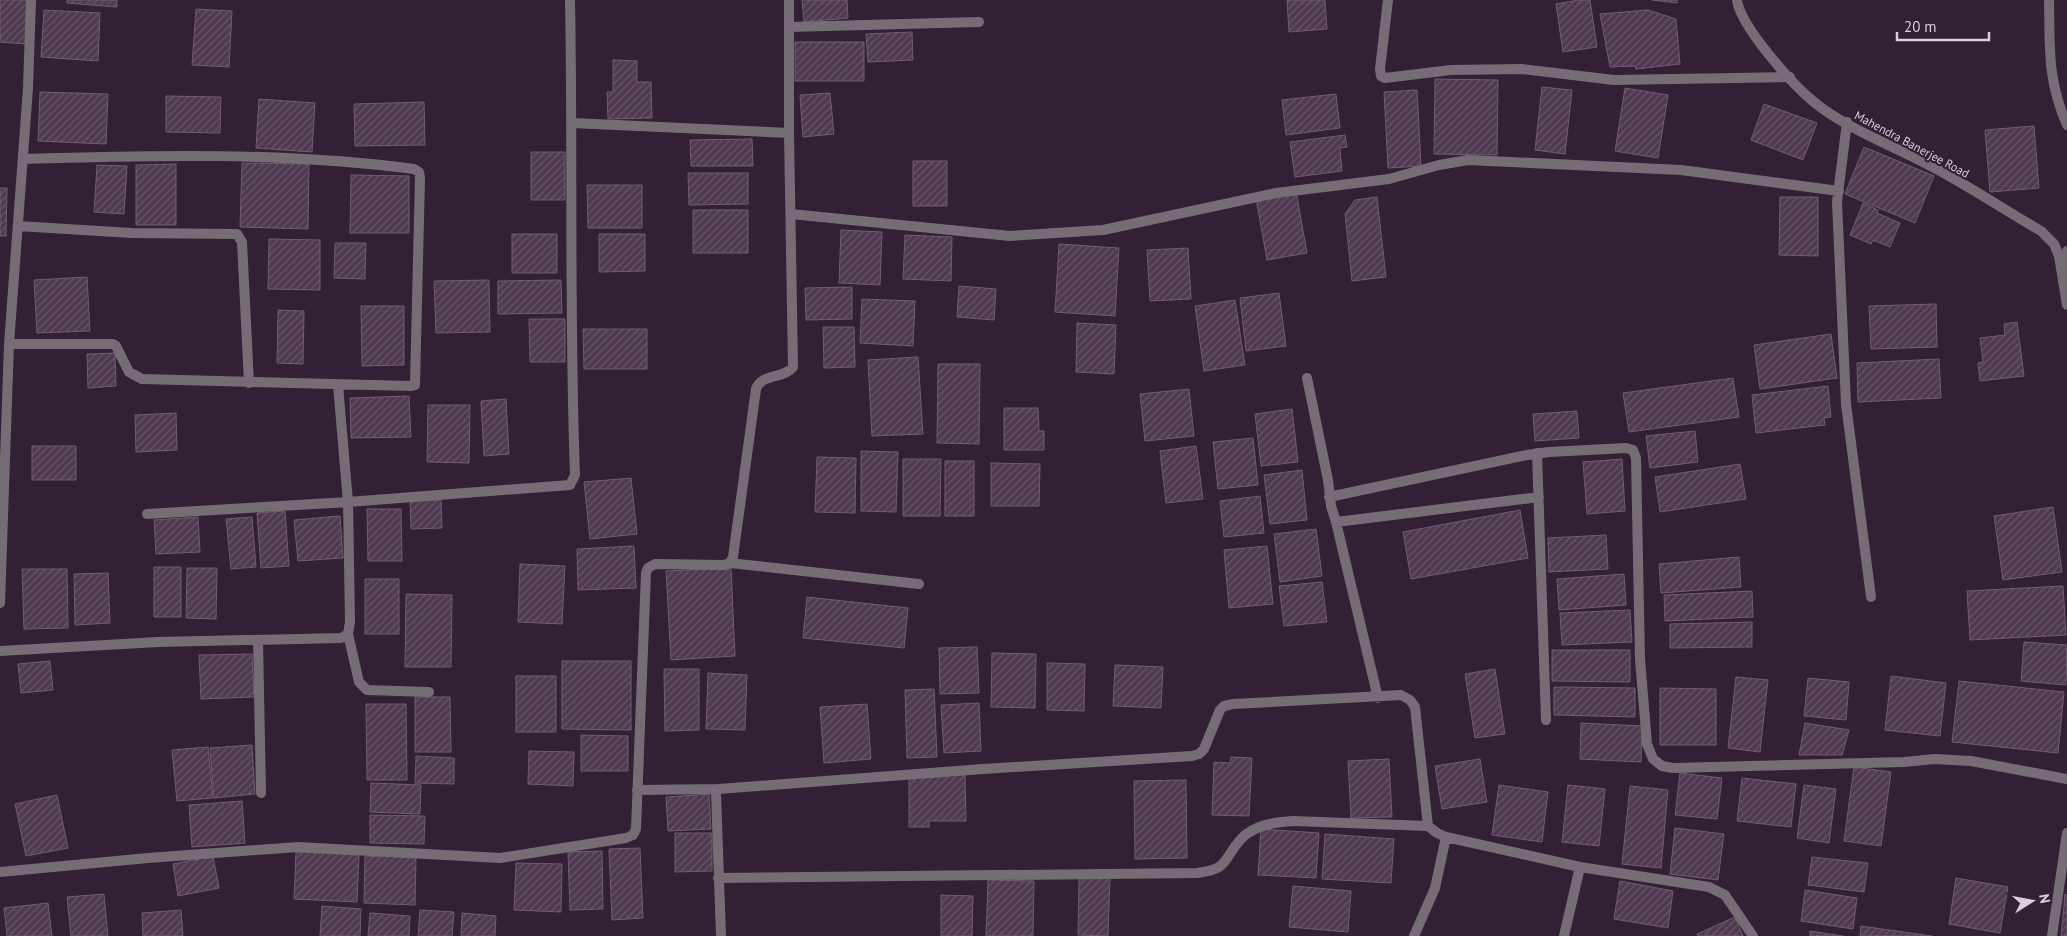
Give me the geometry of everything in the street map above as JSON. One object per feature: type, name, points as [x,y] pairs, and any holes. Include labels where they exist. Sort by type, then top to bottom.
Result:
[{"type":"street","points":[[0,603],[3,441],[28,88],[31,0]]},
{"type":"street","points":[[147,514],[566,486],[574,481],[571,380],[572,123],[570,0]]},
{"type":"street","points":[[730,563],[733,558],[756,389],[763,380],[787,372],[793,366],[789,0]]},
{"type":"street","points":[[1388,0],[1380,70],[1381,76],[1386,78],[1451,70],[1522,69],[1614,80],[1790,77]]},
{"type":"street","name":"Mahendra Banerjee Road","points":[[1737,0],[1743,19],[1790,77],[1814,102],[1847,122],[1930,165],[2040,231],[2054,244],[2059,256],[2067,304]]},
{"type":"street","points":[[2049,0],[2050,69],[2054,91],[2067,125]]},
{"type":"street","points":[[789,27],[978,22]]},
{"type":"street","points":[[1847,122],[1837,202],[1846,404],[1871,597]]},
{"type":"street","points":[[572,123],[789,133]]},
{"type":"street","points":[[10,344],[108,343],[116,346],[129,372],[142,379],[338,385],[415,385],[420,178],[419,172],[414,169],[297,158],[114,156],[23,159]]},
{"type":"street","points":[[791,214],[1010,236],[1102,230],[1285,192],[1389,179],[1439,165],[1468,160],[1681,170],[1839,191]]},
{"type":"street","points":[[18,226],[131,233],[237,234],[242,242],[249,383]]},
{"type":"street","points":[[2062,272],[2067,251]]},
{"type":"street","points":[[1307,378],[1330,497],[1378,698]]},
{"type":"street","points":[[338,385],[348,502],[350,622],[348,634],[359,682],[367,690],[429,692]]},
{"type":"street","points":[[1330,497],[1537,454],[1626,448],[1633,450],[1636,458],[1640,659],[1647,744],[1653,759],[1662,766],[1673,768],[1935,759],[1971,761],[2067,780]]},
{"type":"street","points":[[1537,454],[1546,720]]},
{"type":"street","points":[[1336,522],[1539,497]]},
{"type":"street","points":[[0,872],[148,858],[298,847],[500,858],[626,838],[633,835],[636,829],[646,573],[648,568],[655,564],[724,566],[730,563],[919,584]]},
{"type":"street","points":[[0,651],[158,642],[341,638],[348,634]]},
{"type":"street","points":[[258,640],[261,793]]},
{"type":"street","points":[[637,790],[719,789],[983,768],[1192,756],[1199,754],[1204,749],[1220,710],[1224,706],[1233,704],[1378,698],[1402,695],[1410,700],[1415,707],[1428,826]]},
{"type":"street","points":[[719,789],[716,793],[721,936]]},
{"type":"street","points":[[718,878],[1197,873],[1212,871],[1225,864],[1241,839],[1272,823],[1293,821],[1428,826],[1446,837],[1580,867],[1709,888],[1725,895],[1753,936]]},
{"type":"street","points":[[2052,936],[2067,834]]},
{"type":"street","points":[[1414,936],[1435,888],[1446,837]]},
{"type":"street","points":[[1564,936],[1580,867]]},
{"type":"building","points":[[0,0],[28,0],[25,44],[0,42]]},
{"type":"building","points":[[67,0],[117,0],[117,7],[67,3]]},
{"type":"building","points":[[802,0],[847,0],[848,18],[804,22]]},
{"type":"building","points":[[1287,0],[1325,0],[1327,29],[1289,32]]},
{"type":"building","points":[[1590,0],[1597,47],[1563,52],[1556,4]]},
{"type":"building","points":[[1652,0],[1677,0],[1677,3]]},
{"type":"building","points":[[196,9],[232,11],[229,67],[192,65]]},
{"type":"building","points":[[44,10],[100,13],[98,61],[41,57]]},
{"type":"building","points":[[1648,10],[1676,19],[1680,64],[1636,69],[1635,66],[1610,67],[1600,14]]},
{"type":"building","points":[[912,32],[913,60],[868,62],[866,34]]},
{"type":"building","points":[[795,42],[864,42],[864,81],[795,81]]},
{"type":"building","points":[[613,60],[637,61],[637,82],[651,82],[652,118],[608,119],[607,92],[613,92]]},
{"type":"building","points":[[1435,79],[1498,80],[1497,155],[1434,154]]},
{"type":"building","points":[[1542,87],[1572,90],[1565,154],[1535,150]]},
{"type":"building","points":[[1625,88],[1668,95],[1658,158],[1615,151]]},
{"type":"building","points":[[1417,90],[1421,166],[1388,168],[1384,92]]},
{"type":"building","points":[[40,92],[108,94],[106,144],[38,141]]},
{"type":"building","points":[[830,93],[834,134],[803,137],[800,95]]},
{"type":"building","points":[[1336,94],[1340,128],[1286,135],[1282,100]]},
{"type":"building","points":[[166,96],[221,97],[220,133],[166,132]]},
{"type":"building","points":[[259,99],[315,103],[312,152],[256,148]]},
{"type":"building","points":[[424,102],[425,145],[355,146],[354,104]]},
{"type":"building","points":[[1764,104],[1817,123],[1803,160],[1751,140]]},
{"type":"building","points":[[2034,126],[2039,188],[1990,192],[1985,130]]},
{"type":"building","points":[[1345,135],[1347,147],[1340,148],[1342,171],[1295,177],[1290,142]]},
{"type":"building","points":[[752,139],[753,166],[691,166],[690,140]]},
{"type":"building","points":[[1864,147],[1934,176],[1915,223],[1845,194]]},
{"type":"building","points":[[531,152],[565,152],[565,200],[531,200]]},
{"type":"building","points":[[913,161],[947,161],[947,206],[913,206]]},
{"type":"building","points":[[242,163],[309,164],[308,229],[240,227]]},
{"type":"building","points":[[176,164],[176,225],[136,225],[136,165]]},
{"type":"building","points":[[97,165],[127,166],[124,214],[94,212]]},
{"type":"building","points":[[688,173],[748,173],[748,204],[689,205]]},
{"type":"building","points":[[351,175],[409,176],[409,233],[350,233]]},
{"type":"building","points":[[587,185],[642,185],[642,228],[588,228]]},
{"type":"building","points":[[0,188],[7,188],[6,236],[0,236]]},
{"type":"building","points":[[1296,191],[1307,253],[1267,260],[1256,198]]},
{"type":"building","points":[[1377,197],[1386,277],[1352,281],[1345,214],[1355,200]]},
{"type":"building","points":[[1780,197],[1818,197],[1818,256],[1779,255]]},
{"type":"building","points":[[1863,203],[1878,210],[1877,213],[1900,223],[1890,247],[1873,240],[1871,244],[1850,235]]},
{"type":"building","points":[[693,210],[748,210],[748,253],[693,253]]},
{"type":"building","points":[[841,230],[882,232],[880,285],[839,283]]},
{"type":"building","points":[[512,234],[557,234],[557,273],[512,273]]},
{"type":"building","points":[[599,234],[645,234],[645,271],[599,272]]},
{"type":"building","points":[[905,235],[952,237],[951,281],[903,279]]},
{"type":"building","points":[[269,239],[320,240],[320,290],[268,289]]},
{"type":"building","points":[[335,243],[366,243],[365,279],[334,278]]},
{"type":"building","points":[[1059,244],[1119,248],[1115,316],[1055,312]]},
{"type":"building","points":[[1188,248],[1191,299],[1150,301],[1147,250]]},
{"type":"building","points":[[87,277],[90,331],[37,333],[34,280]]},
{"type":"building","points":[[489,280],[490,332],[436,333],[434,281]]},
{"type":"building","points":[[561,280],[562,313],[498,314],[498,281]]},
{"type":"building","points":[[959,286],[996,289],[994,320],[957,317]]},
{"type":"building","points":[[852,287],[852,319],[806,320],[805,288]]},
{"type":"building","points":[[1279,293],[1286,346],[1246,351],[1240,298]]},
{"type":"building","points":[[862,299],[915,301],[913,346],[860,343]]},
{"type":"building","points":[[1235,300],[1245,365],[1204,371],[1195,306]]},
{"type":"building","points":[[1936,304],[1937,347],[1871,349],[1869,306]]},
{"type":"building","points":[[361,306],[404,306],[404,365],[362,366]]},
{"type":"building","points":[[278,310],[304,311],[303,364],[277,363]]},
{"type":"building","points":[[529,319],[565,319],[565,362],[530,362]]},
{"type":"building","points":[[2017,322],[2024,376],[1980,381],[1978,363],[1983,362],[1980,338],[2005,335],[2004,324]]},
{"type":"building","points":[[1077,323],[1116,325],[1114,374],[1076,372]]},
{"type":"building","points":[[823,327],[854,327],[855,367],[824,368]]},
{"type":"building","points":[[583,329],[647,329],[647,369],[584,369]]},
{"type":"building","points":[[1831,334],[1837,378],[1760,389],[1754,345]]},
{"type":"building","points":[[115,353],[116,386],[88,388],[87,354]]},
{"type":"building","points":[[918,357],[923,434],[872,436],[868,360]]},
{"type":"building","points":[[1939,359],[1941,398],[1858,402],[1857,363]]},
{"type":"building","points":[[938,364],[980,364],[979,444],[937,443]]},
{"type":"building","points":[[1733,378],[1739,417],[1629,432],[1623,393]]},
{"type":"building","points":[[1828,386],[1831,417],[1824,418],[1825,425],[1756,433],[1752,395]]},
{"type":"building","points":[[1189,389],[1194,436],[1145,441],[1140,394]]},
{"type":"building","points":[[409,396],[411,437],[351,438],[350,398]]},
{"type":"building","points":[[506,399],[509,454],[484,456],[481,401]]},
{"type":"building","points":[[428,405],[470,405],[469,463],[427,462]]},
{"type":"building","points":[[1004,408],[1038,408],[1039,431],[1044,431],[1044,450],[1004,450]]},
{"type":"building","points":[[1292,409],[1298,462],[1261,466],[1255,414]]},
{"type":"building","points":[[1577,411],[1579,438],[1535,441],[1533,414]]},
{"type":"building","points":[[176,413],[177,450],[136,452],[135,415]]},
{"type":"building","points":[[1695,431],[1698,462],[1650,468],[1646,436]]},
{"type":"building","points":[[1253,438],[1258,485],[1218,489],[1213,442]]},
{"type":"building","points":[[32,446],[76,446],[76,480],[32,480]]},
{"type":"building","points":[[1196,446],[1203,499],[1166,503],[1160,451]]},
{"type":"building","points":[[861,451],[898,452],[896,512],[861,511]]},
{"type":"building","points":[[817,457],[856,458],[855,513],[815,512]]},
{"type":"building","points":[[903,459],[941,459],[940,516],[903,516]]},
{"type":"building","points":[[1622,459],[1625,511],[1587,514],[1583,462]]},
{"type":"building","points":[[945,461],[974,461],[974,516],[945,516]]},
{"type":"building","points":[[991,463],[1040,464],[1039,506],[991,506]]},
{"type":"building","points":[[1740,464],[1746,499],[1660,512],[1655,477]]},
{"type":"building","points":[[1302,470],[1307,520],[1270,524],[1264,475]]},
{"type":"building","points":[[631,478],[637,534],[590,539],[584,482]]},
{"type":"building","points":[[1260,496],[1264,533],[1224,537],[1220,501]]},
{"type":"building","points":[[441,500],[442,528],[411,529],[410,501]]},
{"type":"building","points":[[2053,507],[2062,572],[2003,580],[1994,516]]},
{"type":"building","points":[[367,509],[401,509],[402,561],[368,561]]},
{"type":"building","points":[[1520,510],[1528,558],[1411,579],[1403,532]]},
{"type":"building","points":[[285,511],[289,566],[261,568],[257,513]]},
{"type":"building","points":[[340,516],[343,558],[298,561],[294,520]]},
{"type":"building","points":[[198,517],[200,552],[156,554],[154,520]]},
{"type":"building","points":[[252,517],[256,567],[231,569],[226,519]]},
{"type":"building","points":[[1316,529],[1322,576],[1280,582],[1274,534]]},
{"type":"building","points":[[1606,535],[1608,569],[1549,572],[1548,538]]},
{"type":"building","points":[[634,546],[636,588],[578,590],[577,549]]},
{"type":"building","points":[[1267,546],[1273,604],[1229,608],[1224,550]]},
{"type":"building","points":[[1739,557],[1741,587],[1661,593],[1659,564]]},
{"type":"building","points":[[520,564],[565,566],[562,624],[518,622]]},
{"type":"building","points":[[154,567],[181,567],[181,617],[154,617]]},
{"type":"building","points":[[187,568],[217,568],[216,619],[186,618]]},
{"type":"building","points":[[731,568],[735,656],[671,660],[666,571]]},
{"type":"building","points":[[22,569],[67,569],[68,628],[24,629]]},
{"type":"building","points":[[108,573],[110,623],[75,625],[74,574]]},
{"type":"building","points":[[1624,574],[1626,605],[1559,610],[1557,579]]},
{"type":"building","points":[[365,579],[399,579],[399,634],[365,634]]},
{"type":"building","points":[[1322,582],[1327,622],[1284,626],[1279,586]]},
{"type":"building","points":[[2063,586],[2066,635],[1970,640],[1967,591]]},
{"type":"building","points":[[1752,591],[1753,617],[1665,621],[1664,595]]},
{"type":"building","points":[[406,594],[452,595],[451,667],[405,667]]},
{"type":"building","points":[[807,597],[908,608],[904,648],[803,638]]},
{"type":"building","points":[[1630,610],[1632,642],[1562,645],[1560,613]]},
{"type":"building","points":[[1752,622],[1752,647],[1670,648],[1670,624]]},
{"type":"building","points":[[2024,642],[2067,645],[2066,685],[2021,681]]},
{"type":"building","points":[[977,647],[979,693],[940,694],[939,648]]},
{"type":"building","points":[[1552,650],[1630,650],[1630,682],[1552,681]]},
{"type":"building","points":[[992,653],[1036,654],[1035,708],[991,707]]},
{"type":"building","points":[[252,654],[254,697],[201,699],[199,655]]},
{"type":"building","points":[[50,661],[53,690],[21,693],[18,664]]},
{"type":"building","points":[[562,661],[631,661],[631,730],[562,729]]},
{"type":"building","points":[[1047,663],[1085,664],[1084,711],[1047,710]]},
{"type":"building","points":[[1115,665],[1163,667],[1161,708],[1113,706]]},
{"type":"building","points":[[664,669],[699,669],[699,730],[665,731]]},
{"type":"building","points":[[1495,669],[1505,734],[1475,738],[1465,674]]},
{"type":"building","points":[[708,673],[747,675],[745,730],[706,729]]},
{"type":"building","points":[[516,676],[556,676],[556,732],[516,732]]},
{"type":"building","points":[[1891,676],[1946,683],[1940,736],[1885,730]]},
{"type":"building","points":[[1736,677],[1768,680],[1760,752],[1728,748]]},
{"type":"building","points":[[1808,678],[1849,682],[1846,720],[1804,716]]},
{"type":"building","points":[[1959,681],[2064,692],[2058,753],[1952,742]]},
{"type":"building","points":[[1554,687],[1635,688],[1635,717],[1554,715]]},
{"type":"building","points":[[1660,688],[1716,689],[1716,745],[1660,745]]},
{"type":"building","points":[[934,689],[937,757],[907,758],[905,690]]},
{"type":"building","points":[[415,697],[450,697],[451,752],[415,752]]},
{"type":"building","points":[[979,703],[981,751],[944,753],[941,705]]},
{"type":"building","points":[[366,704],[406,704],[407,780],[367,780]]},
{"type":"building","points":[[867,704],[871,759],[824,763],[820,707]]},
{"type":"building","points":[[1581,723],[1642,726],[1641,762],[1580,759]]},
{"type":"building","points":[[1805,723],[1849,730],[1842,755],[1799,755]]},
{"type":"building","points":[[581,735],[628,736],[628,771],[581,771]]},
{"type":"building","points":[[252,745],[255,794],[214,798],[210,748]]},
{"type":"building","points":[[208,747],[213,798],[177,801],[172,750]]},
{"type":"building","points":[[529,751],[574,752],[573,786],[528,784]]},
{"type":"building","points":[[416,756],[454,758],[454,784],[415,783]]},
{"type":"building","points":[[1231,757],[1252,758],[1249,816],[1212,815],[1214,762],[1230,763]]},
{"type":"building","points":[[1389,759],[1392,817],[1351,818],[1348,761]]},
{"type":"building","points":[[1480,759],[1487,802],[1442,809],[1435,766]]},
{"type":"building","points":[[1854,767],[1891,772],[1881,846],[1844,841]]},
{"type":"building","points":[[1680,773],[1722,778],[1717,819],[1675,815]]},
{"type":"building","points":[[965,774],[966,821],[929,821],[929,827],[909,827],[909,775]]},
{"type":"building","points":[[1742,778],[1796,784],[1791,827],[1737,821]]},
{"type":"building","points":[[1186,780],[1187,858],[1135,859],[1134,781]]},
{"type":"building","points":[[371,783],[421,785],[420,814],[370,812]]},
{"type":"building","points":[[1499,785],[1548,792],[1542,842],[1492,835]]},
{"type":"building","points":[[1568,785],[1605,789],[1599,846],[1562,842]]},
{"type":"building","points":[[1804,785],[1836,789],[1829,843],[1797,838]]},
{"type":"building","points":[[1630,786],[1668,790],[1661,868],[1622,864]]},
{"type":"building","points":[[709,794],[711,829],[668,831],[666,797]]},
{"type":"building","points":[[57,795],[68,848],[26,856],[15,804]]},
{"type":"building","points":[[242,801],[245,843],[192,847],[189,805]]},
{"type":"building","points":[[370,815],[425,816],[424,844],[370,843]]},
{"type":"building","points":[[1675,828],[1724,834],[1718,880],[1670,874]]},
{"type":"building","points":[[1261,829],[1319,833],[1316,878],[1258,875]]},
{"type":"building","points":[[675,833],[712,833],[712,871],[675,872]]},
{"type":"building","points":[[1325,834],[1394,839],[1391,883],[1322,879]]},
{"type":"building","points":[[640,848],[643,918],[612,920],[609,849]]},
{"type":"building","points":[[602,851],[603,909],[570,910],[568,852]]},
{"type":"building","points":[[296,852],[359,855],[357,902],[294,899]]},
{"type":"building","points":[[213,856],[219,888],[178,896],[173,864]]},
{"type":"building","points":[[365,856],[416,857],[415,905],[364,903]]},
{"type":"building","points":[[1812,857],[1868,863],[1864,892],[1808,885]]},
{"type":"building","points":[[516,863],[562,864],[561,912],[514,910]]},
{"type":"building","points":[[1079,878],[1110,878],[1108,936],[1078,935]]},
{"type":"building","points":[[1956,878],[2008,887],[2000,933],[1949,924]]},
{"type":"building","points":[[988,880],[1034,881],[1033,936],[986,936]]},
{"type":"building","points":[[1620,881],[1673,891],[1668,928],[1614,919]]},
{"type":"building","points":[[1293,886],[1351,891],[1348,932],[1289,927]]},
{"type":"building","points":[[1805,890],[1857,898],[1853,929],[1801,921]]},
{"type":"building","points":[[104,894],[108,936],[71,936],[67,897]]},
{"type":"building","points":[[2065,894],[2067,895],[2067,936],[2061,936]]},
{"type":"building","points":[[941,895],[973,896],[972,936],[941,936]]},
{"type":"building","points":[[48,903],[52,936],[7,936],[4,908]]},
{"type":"building","points":[[322,906],[361,909],[360,936],[320,936]]},
{"type":"building","points":[[181,910],[183,936],[143,936],[142,913]]},
{"type":"building","points":[[420,910],[454,912],[452,936],[418,936]]},
{"type":"building","points":[[370,913],[410,916],[409,936],[368,936]]},
{"type":"building","points":[[462,913],[496,916],[495,936],[461,936]]},
{"type":"building","points":[[1735,917],[1743,936],[1698,936],[1697,934]]},
{"type":"building","points":[[1861,926],[1932,936],[1860,936]]},
{"type":"building","points":[[1810,931],[1843,936],[1810,936]]}]
